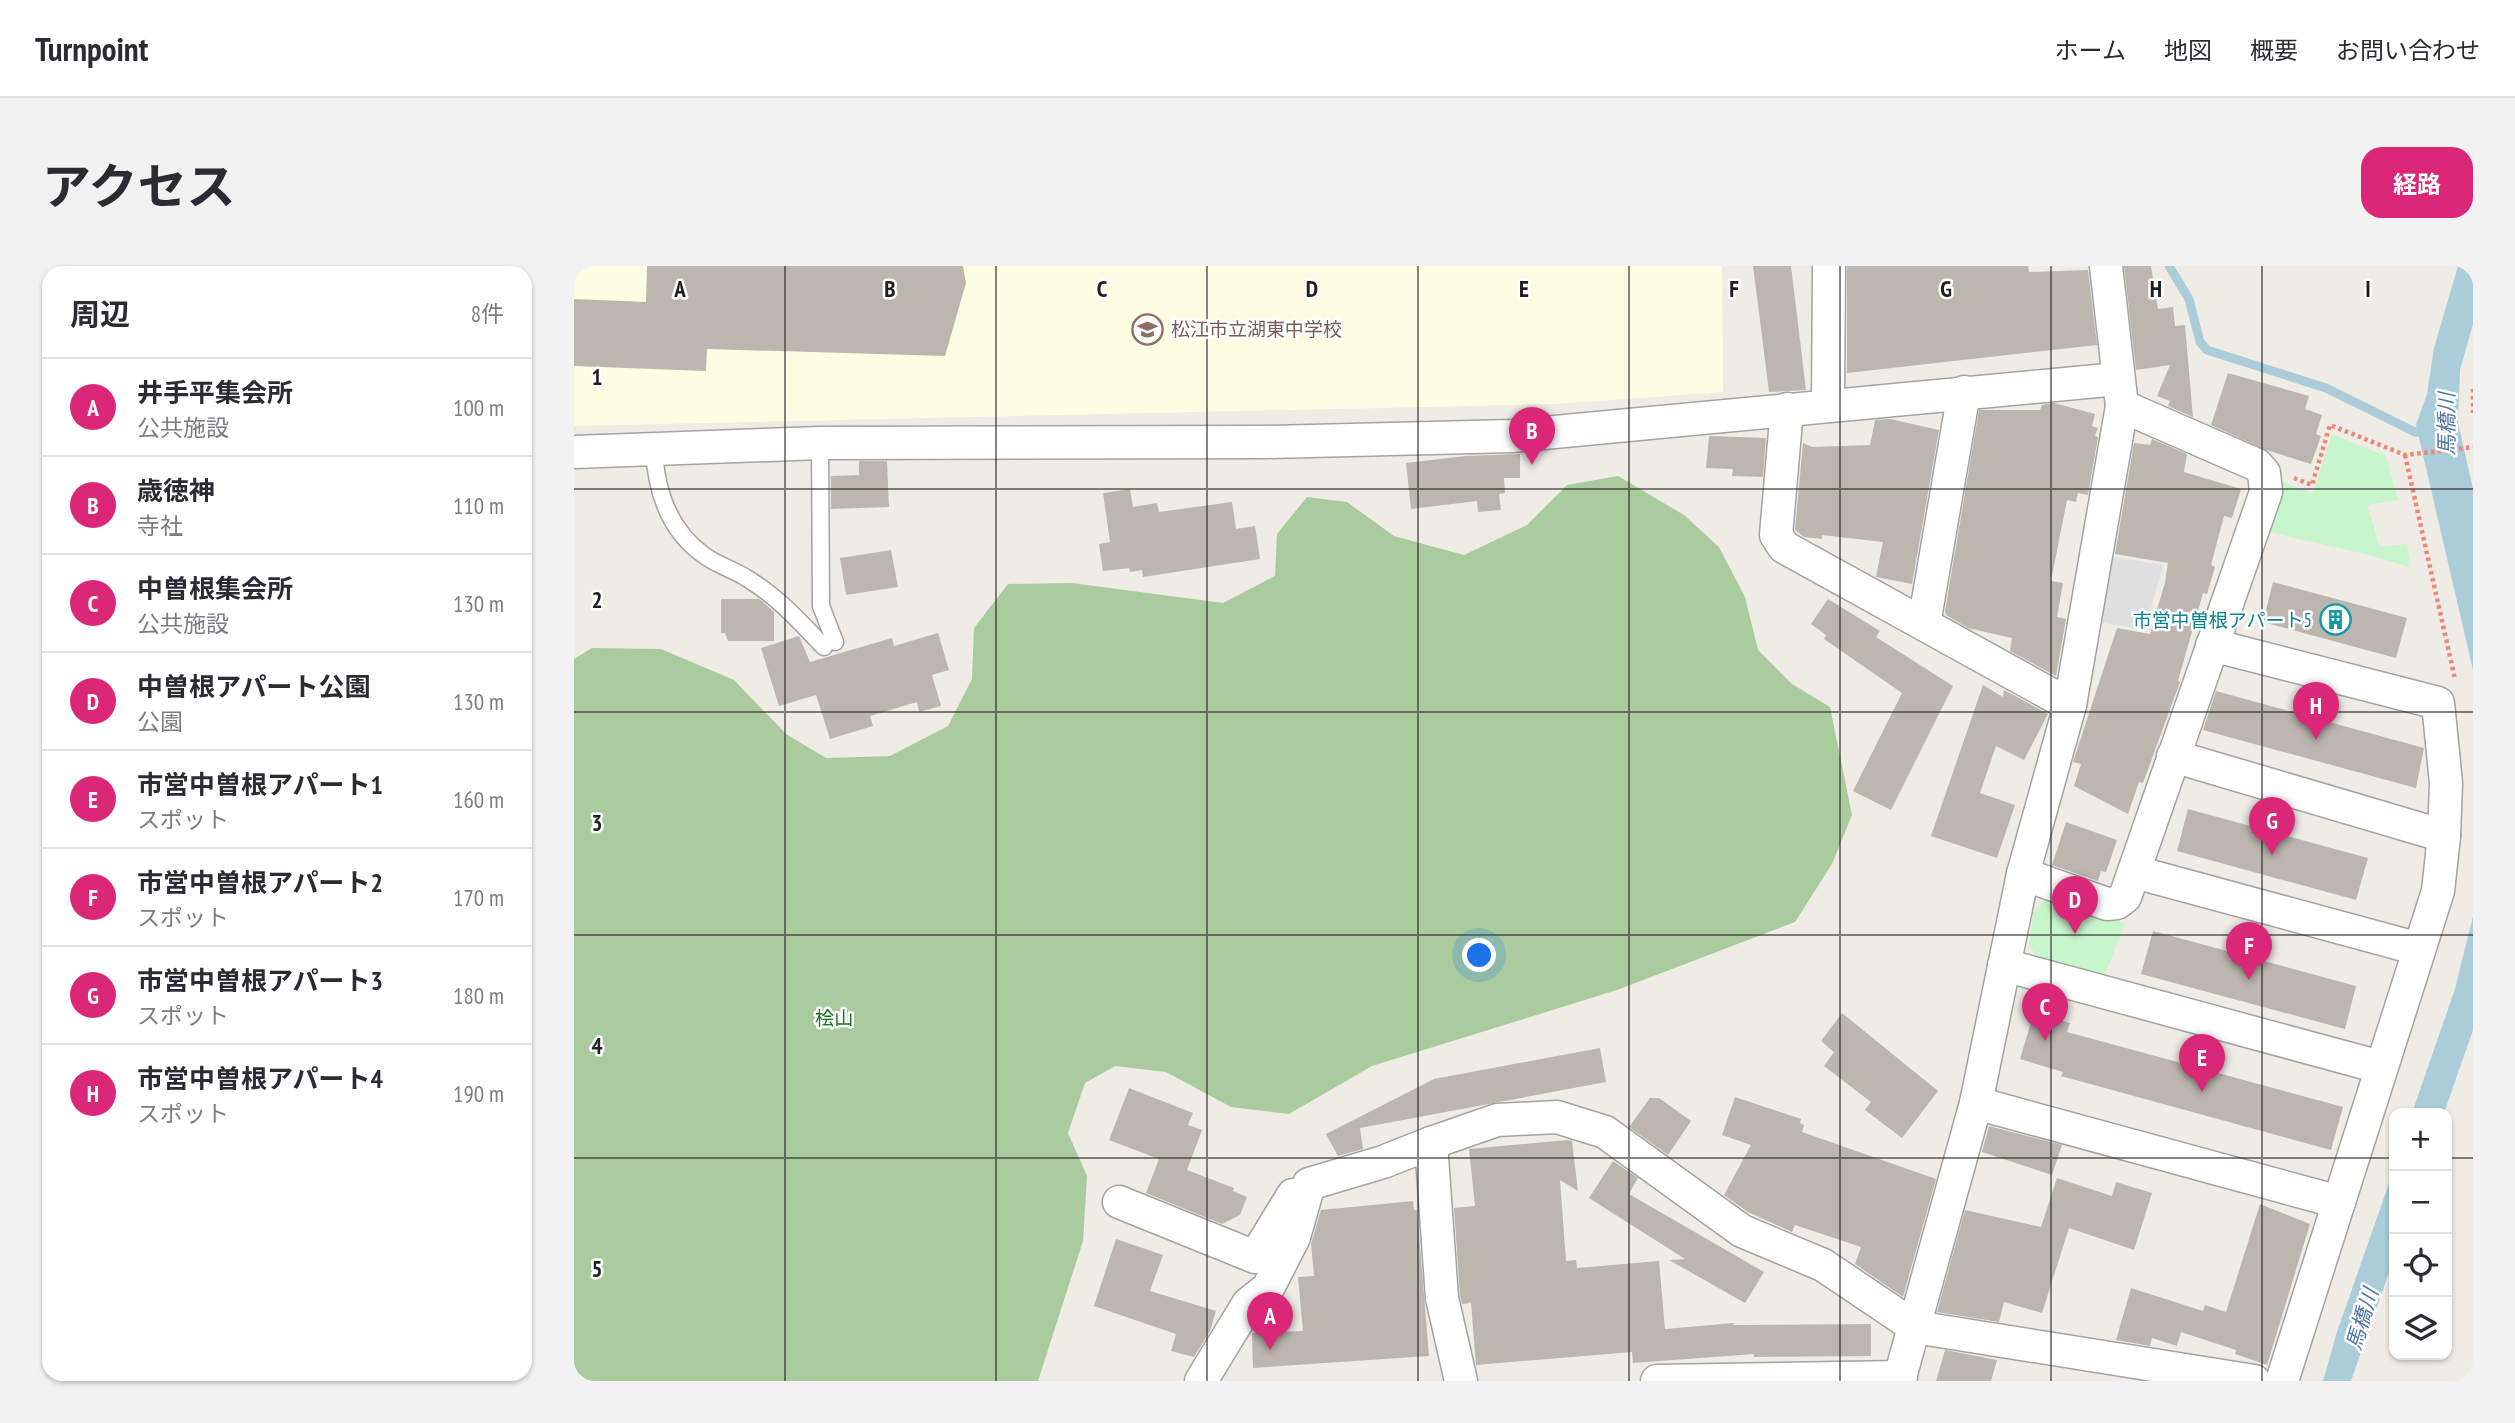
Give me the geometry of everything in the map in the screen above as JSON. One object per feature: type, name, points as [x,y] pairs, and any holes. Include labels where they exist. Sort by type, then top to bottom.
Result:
[{"type":"street","points":[[1828,405],[1829,266]]},
{"type":"street","points":[[1657,1381],[1900,1379],[1976,1103],[2023,874],[2070,705],[2120,392],[2106,266]]},
{"type":"street","points":[[1924,624],[1964,392]]},
{"type":"street","points":[[574,452],[820,443],[1265,442],[1512,436],[1637,426],[1964,392],[2120,392],[2257,465],[2264,474],[2266,492],[2125,897],[2117,903],[2107,904],[2023,874]]},
{"type":"street","points":[[1787,409],[1776,535],[1784,547],[2070,705]]},
{"type":"street","points":[[2211,645],[2438,703],[2446,783],[2445,836],[2438,891],[2282,1381]]},
{"type":"street","points":[[2173,756],[2445,836]]},
{"type":"street","points":[[2135,872],[2419,949]]},
{"type":"street","points":[[2004,965],[2380,1067]]},
{"type":"street","points":[[1976,1103],[2339,1202]]},
{"type":"street","points":[[1119,1202],[1255,1257],[1293,1194],[1308,1184],[1383,1162],[1497,1120],[1557,1117],[1605,1132],[1742,1231],[1823,1265],[1915,1326],[2254,1381]]},
{"type":"street","points":[[1431,1143],[1442,1298],[1461,1381]]},
{"type":"street","points":[[1201,1381],[1248,1304],[1268,1289],[1294,1237],[1308,1184]]},
{"type":"lane","points":[[654,449],[655,476],[662,501],[686,540],[705,556],[748,579],[830,645],[821,606],[820,443]]},
{"type":"path","points":[[2473,389],[2473,413]]},
{"type":"path","points":[[2257,465],[2312,485],[2330,425],[2405,455],[2473,447]]},
{"type":"path","points":[[2405,455],[2456,682],[2438,703]]},
{"type":"shaded area","name":"松江市立湖東中学校","points":[[574,266],[1722,266],[1723,392],[1556,404],[574,426]]},
{"type":"shaded area","points":[[2110,556],[2163,565],[2145,630],[2099,622]]},
{"type":"green space","points":[[2332,434],[2386,456],[2398,500],[2367,505],[2380,547],[2407,544],[2411,568],[2266,531],[2282,482],[2313,493]]},
{"type":"green space","name":"桧山","points":[[1618,476],[1684,515],[1719,547],[1745,597],[1758,650],[1792,684],[1830,707],[1852,815],[1832,864],[1795,922],[1617,990],[1372,1066],[1289,1114],[1231,1107],[1166,1072],[1115,1066],[1085,1083],[1068,1133],[1087,1176],[1083,1241],[1038,1381],[574,1381],[574,659],[592,648],[661,649],[734,680],[786,734],[826,758],[890,756],[948,726],[972,679],[974,628],[1008,584],[1072,583],[1223,603],[1275,576],[1277,534],[1307,497],[1347,502],[1394,536],[1464,555],[1527,525],[1567,485]]},
{"type":"green space","points":[[2046,898],[2125,923],[2103,980],[2039,960],[2029,945],[2033,913]]},
{"type":"water","name":"馬橋川","points":[[2458,266],[2473,266],[2473,324],[2460,370],[2458,422],[2473,489],[2473,670],[2416,425],[2427,394],[2434,348]]},
{"type":"water","points":[[2473,916],[2473,1030],[2446,1108],[2414,1108],[2455,989]]},
{"type":"water","name":"馬橋川","points":[[2389,1183],[2389,1272],[2351,1381],[2323,1381],[2337,1332]]},
{"type":"building","points":[[647,266],[963,266],[966,283],[945,356],[707,349],[706,371],[574,366],[574,299],[646,302]]},
{"type":"building","points":[[1753,266],[1791,266],[1806,390],[1769,392]]},
{"type":"building","points":[[1847,266],[2028,266],[2029,272],[2088,270],[2097,345],[1847,373]]},
{"type":"building","points":[[2124,266],[2151,266],[2158,309],[2173,307],[2175,326],[2185,325],[2193,417],[2168,406],[2170,401],[2157,396],[2170,365],[2136,370]]},
{"type":"building","points":[[2228,373],[2309,396],[2305,409],[2322,415],[2316,434],[2321,436],[2311,464],[2266,450],[2211,425]]},
{"type":"building","points":[[2054,403],[2095,414],[2092,426],[2098,428],[2088,495],[2078,493],[2076,502],[2067,500],[2051,581],[2063,583],[2057,617],[2066,619],[2056,676],[2010,651],[2012,638],[1968,628],[1946,615],[1945,611],[1979,410],[2040,410],[2042,405]]},
{"type":"building","points":[[1890,419],[1939,430],[1912,584],[1876,577],[1883,542],[1822,535],[1822,539],[1804,537],[1795,530],[1803,443],[1812,447],[1870,445],[1875,420]]},
{"type":"building","points":[[1709,436],[1766,438],[1763,477],[1732,476],[1733,469],[1706,468]]},
{"type":"building","points":[[2152,439],[2187,454],[2184,472],[2241,489],[2232,518],[2224,516],[2211,565],[2215,567],[2207,594],[2203,593],[2178,681],[2180,682],[2143,783],[2139,782],[2128,814],[2074,786],[2081,764],[2073,762],[2117,628],[2150,634],[2165,582],[2168,563],[2115,554],[2134,443],[2150,445]]},
{"type":"building","points":[[1520,454],[1520,478],[1504,478],[1505,493],[1499,494],[1501,510],[1478,512],[1477,501],[1411,509],[1406,463],[1465,456]]},
{"type":"building","points":[[859,461],[887,461],[889,507],[831,509],[831,476],[859,475]]},
{"type":"building","points":[[1130,489],[1133,507],[1157,503],[1159,512],[1232,502],[1236,529],[1255,526],[1260,559],[1143,577],[1142,570],[1130,572],[1129,568],[1103,571],[1099,544],[1110,542],[1103,493]]},
{"type":"building","points":[[891,550],[898,587],[846,595],[840,558]]},
{"type":"building","name":"市営中曽根アパート5","points":[[2273,582],[2407,618],[2396,658],[2263,622]]},
{"type":"building","points":[[721,599],[759,599],[763,602],[774,612],[774,641],[728,641],[725,633],[721,633]]},
{"type":"building","points":[[1828,599],[1880,631],[1876,637],[1953,686],[1891,810],[1853,791],[1902,693],[1824,639],[1826,635],[1811,624]]},
{"type":"building","points":[[938,633],[949,670],[932,675],[941,706],[919,712],[917,702],[870,716],[873,726],[830,739],[816,695],[779,706],[761,648],[799,636],[810,662],[892,638],[894,646]]},
{"type":"building","points":[[1983,685],[2003,697],[2004,690],[2048,714],[2024,760],[1996,746],[1980,793],[2015,805],[1997,858],[1931,836]]},
{"type":"building","points":[[2216,691],[2424,748],[2416,788],[2203,730]]},
{"type":"building","points":[[2188,809],[2368,858],[2356,900],[2177,851]]},
{"type":"building","points":[[2066,822],[2117,840],[2106,872],[2101,871],[2098,881],[2052,865]]},
{"type":"building","points":[[2153,931],[2356,986],[2345,1029],[2141,974]]},
{"type":"building","points":[[2034,1012],[2070,1023],[2067,1032],[2343,1107],[2331,1150],[2061,1076],[2063,1072],[2020,1059]]},
{"type":"building","points":[[1842,1013],[1938,1091],[1902,1138],[1865,1110],[1871,1102],[1824,1066],[1834,1052],[1821,1041]]},
{"type":"building","points":[[1600,1048],[1606,1082],[1360,1128],[1363,1149],[1338,1156],[1326,1134],[1434,1079]]},
{"type":"building","points":[[1129,1088],[1193,1113],[1188,1125],[1202,1130],[1187,1170],[1234,1188],[1233,1191],[1247,1197],[1240,1215],[1222,1224],[1146,1193],[1159,1159],[1109,1140]]},
{"type":"building","points":[[1735,1097],[1801,1119],[1800,1123],[1804,1125],[1802,1132],[1936,1179],[1903,1297],[1855,1264],[1861,1247],[1795,1225],[1792,1232],[1748,1212],[1724,1195],[1751,1145],[1722,1135]]},
{"type":"building","points":[[1650,1098],[1659,1098],[1691,1121],[1668,1155],[1629,1127]]},
{"type":"building","points":[[1989,1126],[2062,1145],[2052,1175],[1982,1152]]},
{"type":"building","points":[[1572,1141],[1578,1191],[1560,1180],[1566,1261],[1576,1260],[1577,1268],[1659,1261],[1665,1329],[1734,1323],[1733,1325],[1871,1324],[1871,1356],[1754,1357],[1754,1354],[1633,1363],[1632,1352],[1476,1365],[1471,1303],[1462,1304],[1460,1295],[1454,1208],[1475,1206],[1469,1149]]},
{"type":"building","points":[[1613,1161],[1638,1178],[1629,1194],[1764,1272],[1745,1303],[1669,1260],[1685,1259],[1589,1198]]},
{"type":"building","points":[[2057,1178],[2112,1196],[2116,1182],[2152,1193],[2134,1250],[2069,1228],[2042,1313],[2004,1302],[1999,1322],[1937,1312],[1965,1210],[2041,1227]]},
{"type":"building","points":[[1413,1201],[1414,1210],[1417,1210],[1429,1356],[1253,1368],[1252,1333],[1303,1331],[1298,1277],[1314,1276],[1311,1244],[1321,1210]]},
{"type":"building","points":[[2260,1204],[2310,1224],[2267,1365],[2235,1354],[2236,1350],[2181,1332],[2177,1346],[2152,1338],[2150,1346],[2116,1340],[2131,1288],[2203,1311],[2205,1305],[2226,1312]]},
{"type":"building","points":[[1116,1239],[1163,1255],[1150,1291],[1216,1311],[1210,1331],[1194,1357],[1171,1351],[1176,1334],[1094,1306]]},
{"type":"building","points":[[1945,1350],[1997,1360],[1991,1381],[1936,1381]]},
{"type":"waterway","name":"馬橋川","points":[[2169,266],[2189,299],[2200,342],[2207,350],[2326,388],[2415,432],[2428,433]]},
{"type":"place","name":"松江市立湖東中学校","points":[[1148,329]]},
{"type":"place","name":"歳徳神","points":[[1532,465]]},
{"type":"place","name":"市営中曽根アパート5","points":[[2335,620]]},
{"type":"place","name":"市営中曽根アパート4","points":[[2316,740]]},
{"type":"place","name":"市営中曽根アパート3","points":[[2272,855]]},
{"type":"place","name":"中曽根アパート公園","points":[[2075,934]]},
{"type":"place","name":"市営中曽根アパート2","points":[[2249,980]]},
{"type":"place","name":"中曽根集会所","points":[[2045,1041]]},
{"type":"place","name":"市営中曽根アパート1","points":[[2202,1092]]},
{"type":"place","name":"井手平集会所","points":[[1270,1350]]}]
